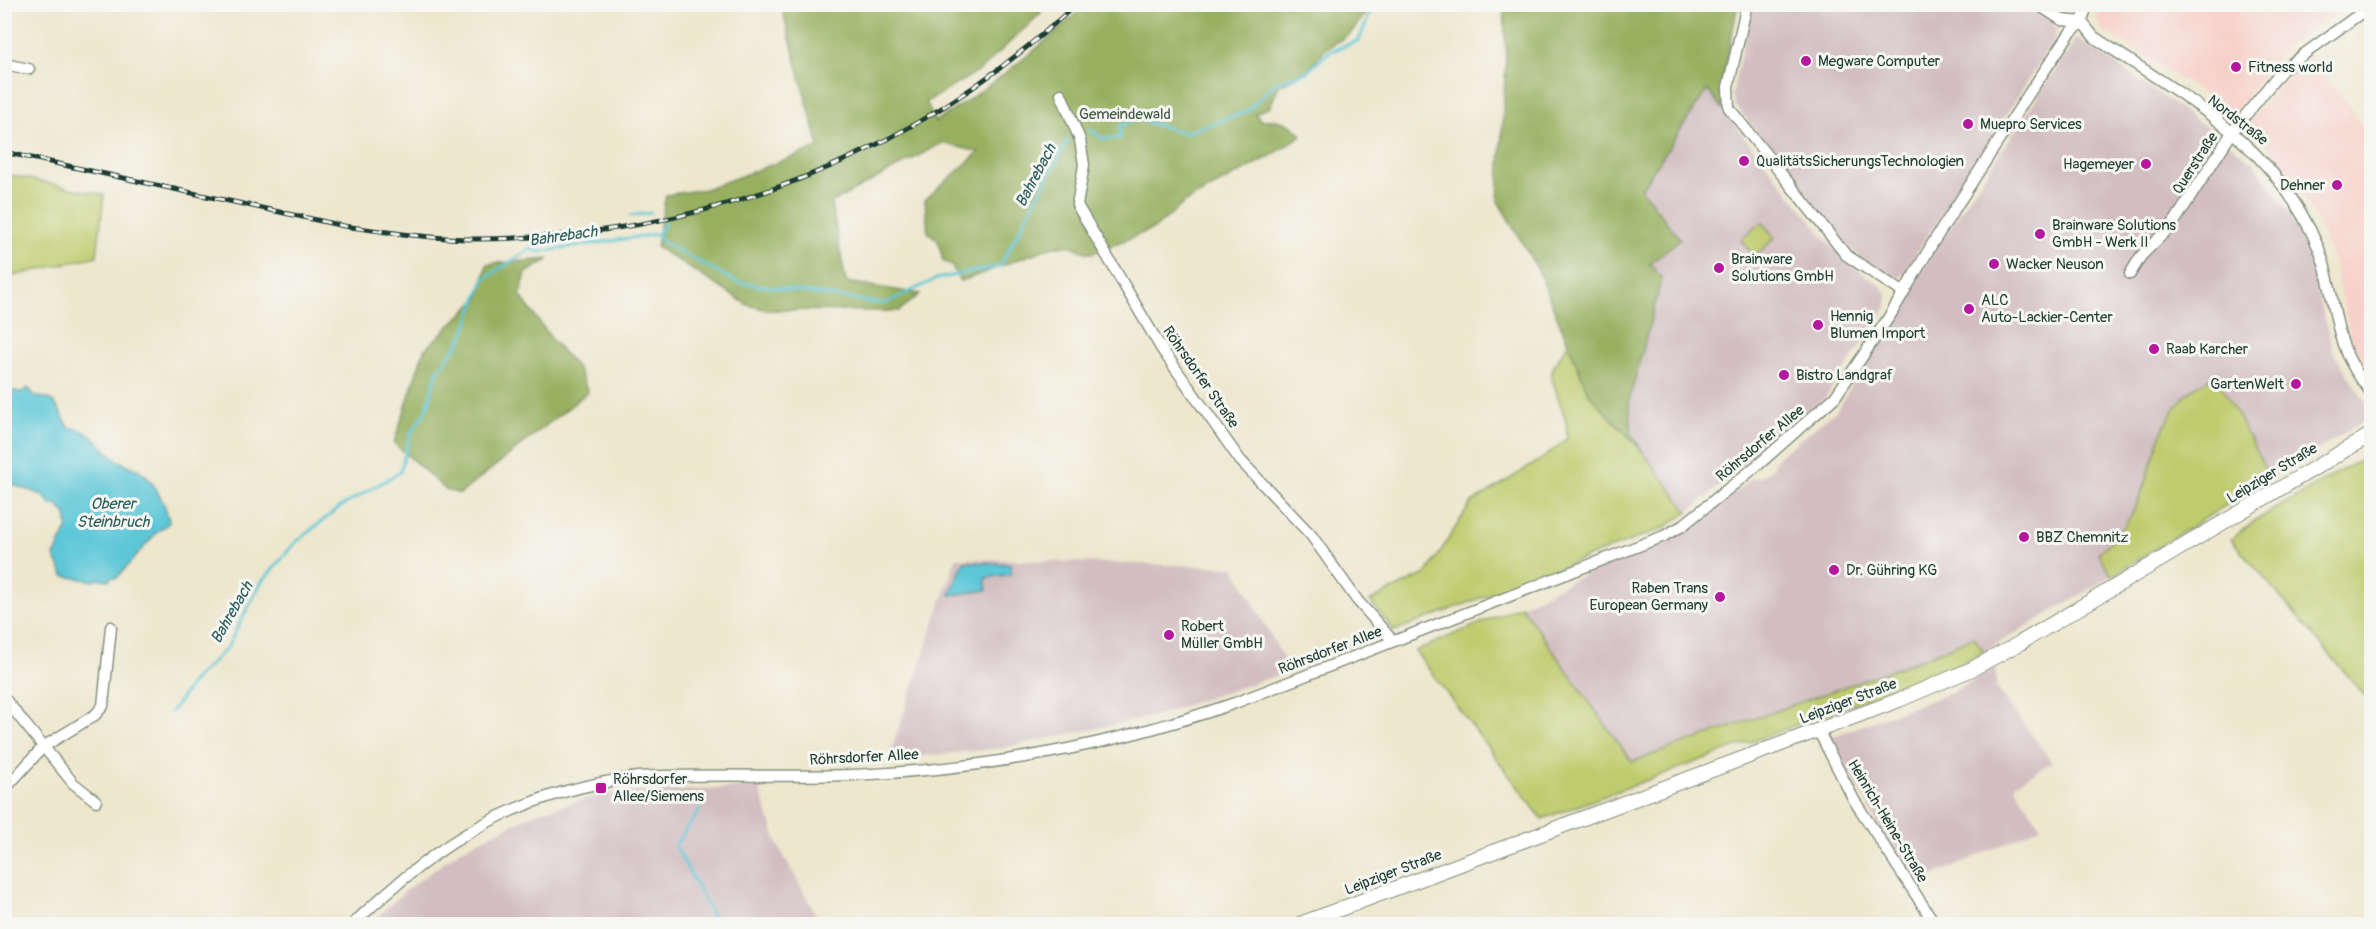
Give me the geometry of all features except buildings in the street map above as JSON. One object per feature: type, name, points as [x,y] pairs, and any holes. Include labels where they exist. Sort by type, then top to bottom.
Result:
[{"type":"main road","name":"Leipziger Straße","points":[[1300,924],[1818,730],[1972,669],[2154,565],[2372,434]]},
{"type":"street","points":[[1747,4],[1728,87],[1729,108],[1846,255],[1904,293]]},
{"type":"street","points":[[2037,4],[2062,20],[2082,22]]},
{"type":"street","name":"Röhrsdorfer Allee","points":[[353,924],[397,882],[442,848],[504,813],[552,795],[608,781],[638,777],[851,775],[916,771],[984,764],[1076,748],[1194,717],[1664,536],[1682,526],[1823,410],[1848,378],[1904,293],[2030,92],[2070,33],[2082,22],[2087,4]]},
{"type":"street","name":"Querstraße","points":[[2130,274],[2141,256],[2173,224],[2233,131],[2289,64],[2372,5]]},
{"type":"street","name":"Nordstraße","points":[[2082,22],[2094,37],[2233,131],[2263,159],[2287,189],[2308,222],[2331,282],[2344,349],[2372,394]]},
{"type":"street","points":[[4,64],[29,69]]},
{"type":"street","name":"Röhrsdorfer Straße","points":[[1061,94],[1080,140],[1084,165],[1077,205],[1161,348],[1240,460],[1311,535],[1357,600],[1394,641]]},
{"type":"street","points":[[4,790],[44,747],[95,715],[103,706],[111,627]]},
{"type":"street","points":[[4,698],[73,783],[96,801]]},
{"type":"street","name":"Heinrich-Heine-Straße","points":[[1818,730],[1854,800],[1935,924]]},
{"type":"street","points":[[2369,924],[2372,892]]},
{"type":"shaded area","points":[[1751,5],[2029,5],[2052,21],[2056,29],[2054,40],[1902,276],[1897,279],[1863,259],[1846,245],[1734,104],[1732,95]]},
{"type":"shaded area","points":[[2102,5],[2348,5],[2286,46],[2234,113],[2102,29],[2096,15]]},
{"type":"shaded area","points":[[2077,38],[2218,135],[2254,163],[2287,210],[2305,243],[2333,351],[2366,403],[2369,413],[2364,421],[2270,478],[2216,375],[2131,515],[2111,543],[2098,553],[2112,576],[1984,652],[1974,637],[1911,663],[1632,762],[1521,606],[1598,568],[1674,538],[1696,524],[1752,478],[1761,477],[1772,469],[1775,459],[1836,411],[1946,233]]},
{"type":"shaded area","points":[[2307,56],[2346,101],[2371,141],[2371,375],[2352,342],[2334,263],[2312,211],[2261,135],[2252,128],[2252,120],[2256,112]]},
{"type":"shaded area","points":[[1707,90],[1841,258],[1881,286],[1887,295],[1887,307],[1825,398],[1688,512],[1636,443],[1630,424],[1629,401],[1650,264],[1641,189]]},
{"type":"shaded area","name":"Robert Müller GmbH","points":[[956,558],[1234,567],[1290,671],[1151,717],[1002,748],[888,760]]},
{"type":"shaded area","points":[[1996,667],[1996,687],[2052,762],[2014,785],[2041,827],[1911,886],[1831,737],[1953,692]]},
{"type":"shaded area","points":[[759,787],[778,845],[821,924],[370,924],[406,890],[462,849],[538,812],[604,794]]},
{"type":"green space","name":"Gemeindewald","points":[[781,5],[1037,5],[1041,13],[979,71],[926,102],[935,122],[1013,67],[1085,5],[1372,5],[1351,33],[1324,50],[1308,71],[1279,85],[1270,107],[1255,113],[1261,121],[1283,122],[1302,135],[1269,157],[1185,202],[1155,228],[1093,253],[1067,245],[1059,246],[960,281],[951,265],[943,261],[938,240],[928,232],[925,200],[979,152],[942,143],[831,203],[846,282],[920,294],[899,311],[767,310],[748,305],[656,247],[666,195],[706,189],[819,147]]},
{"type":"green space","points":[[1504,5],[1738,5],[1720,94],[1724,111],[1707,90],[1641,189],[1680,239],[1650,264],[1662,278],[1629,401],[1632,434],[1643,452],[1589,394],[1538,270],[1498,201],[1506,61]]},
{"type":"green space","points":[[5,174],[104,195],[97,256],[5,278]]},
{"type":"green space","points":[[1762,222],[1775,238],[1754,256],[1741,240]]},
{"type":"green space","points":[[549,259],[526,273],[520,295],[553,341],[578,369],[588,392],[460,494],[446,490],[394,443],[424,350],[479,298],[487,264]]},
{"type":"green space","points":[[1568,344],[1589,394],[1643,452],[1688,512],[1664,528],[1394,631],[1370,601],[1427,573],[1471,503],[1542,459],[1567,439],[1566,421],[1551,376],[1554,365]]},
{"type":"green space","points":[[2216,375],[2270,478],[2112,576],[2098,553],[2116,536],[2131,516],[2139,501],[2161,435],[2177,405],[2192,389]]},
{"type":"green space","points":[[2371,453],[2371,703],[2231,539],[2258,519]]},
{"type":"green space","points":[[1521,606],[1632,762],[1911,663],[1974,637],[1984,652],[1953,667],[1542,819],[1415,651]]},
{"type":"water","name":"Oberer Steinbruch","points":[[28,388],[36,397],[43,397],[53,402],[69,427],[90,435],[118,460],[145,475],[163,502],[169,523],[157,532],[117,578],[95,581],[64,576],[54,556],[68,527],[66,515],[57,504],[51,505],[43,495],[5,482],[5,395],[11,391],[22,392]]},
{"type":"water","points":[[964,562],[1010,564],[1011,574],[985,578],[987,590],[950,595]]},
{"type":"waterway","name":"Bahrebach","points":[[1090,130],[1104,139],[1120,138],[1120,126],[1136,119],[1185,133],[1246,112],[1277,82],[1307,72],[1329,52],[1359,40],[1374,4]]},
{"type":"waterway","name":"Bahrebach","points":[[171,712],[195,679],[227,648],[260,584],[296,542],[340,507],[400,472],[410,435],[427,409],[437,372],[462,339],[484,279],[530,249],[539,252],[657,234],[661,241],[736,282],[884,304],[936,279],[1000,266],[1068,140]]},
{"type":"waterway","points":[[630,216],[651,213]]},
{"type":"waterway","points":[[657,234],[665,224]]},
{"type":"waterway","points":[[700,810],[675,845],[717,924]]},
{"type":"railway","points":[[4,152],[344,226],[409,235],[474,239],[558,235],[640,224],[721,206],[798,180],[873,146],[945,106],[1012,59],[1076,4]]},
{"type":"place","name":"Megware Computer","points":[[1806,61]]},
{"type":"place","name":"Fitness world","points":[[2236,67]]},
{"type":"place","name":"Muepro Services","points":[[1968,124]]},
{"type":"place","name":"QualitätsSicherungsTechnologien","points":[[1744,161]]},
{"type":"place","name":"Hagemeyer","points":[[2146,164]]},
{"type":"place","name":"Dehner","points":[[2337,185]]},
{"type":"place","name":"Brainware Solutions GmbH - Werk II","points":[[2040,234]]},
{"type":"place","name":"Wacker Neuson","points":[[1994,264]]},
{"type":"place","name":"Brainware Solutions GmbH","points":[[1719,268]]},
{"type":"place","name":"ALC Auto-Lackier-Center","points":[[1969,309]]},
{"type":"place","name":"Hennig Blumen Import","points":[[1818,325]]},
{"type":"place","name":"Raab Karcher","points":[[2154,349]]},
{"type":"place","name":"Bistro Landgraf","points":[[1784,375]]},
{"type":"place","name":"GartenWelt","points":[[2296,384]]},
{"type":"place","name":"BBZ Chemnitz","points":[[2024,537]]},
{"type":"place","name":"Dr. Gühring KG","points":[[1834,570]]},
{"type":"place","name":"Raben Trans European Germany","points":[[1720,597]]},
{"type":"place","name":"Robert Müller GmbH","points":[[1169,635]]},
{"type":"place","name":"Röhrsdorfer Allee/Siemens","points":[[601,788]]}]
